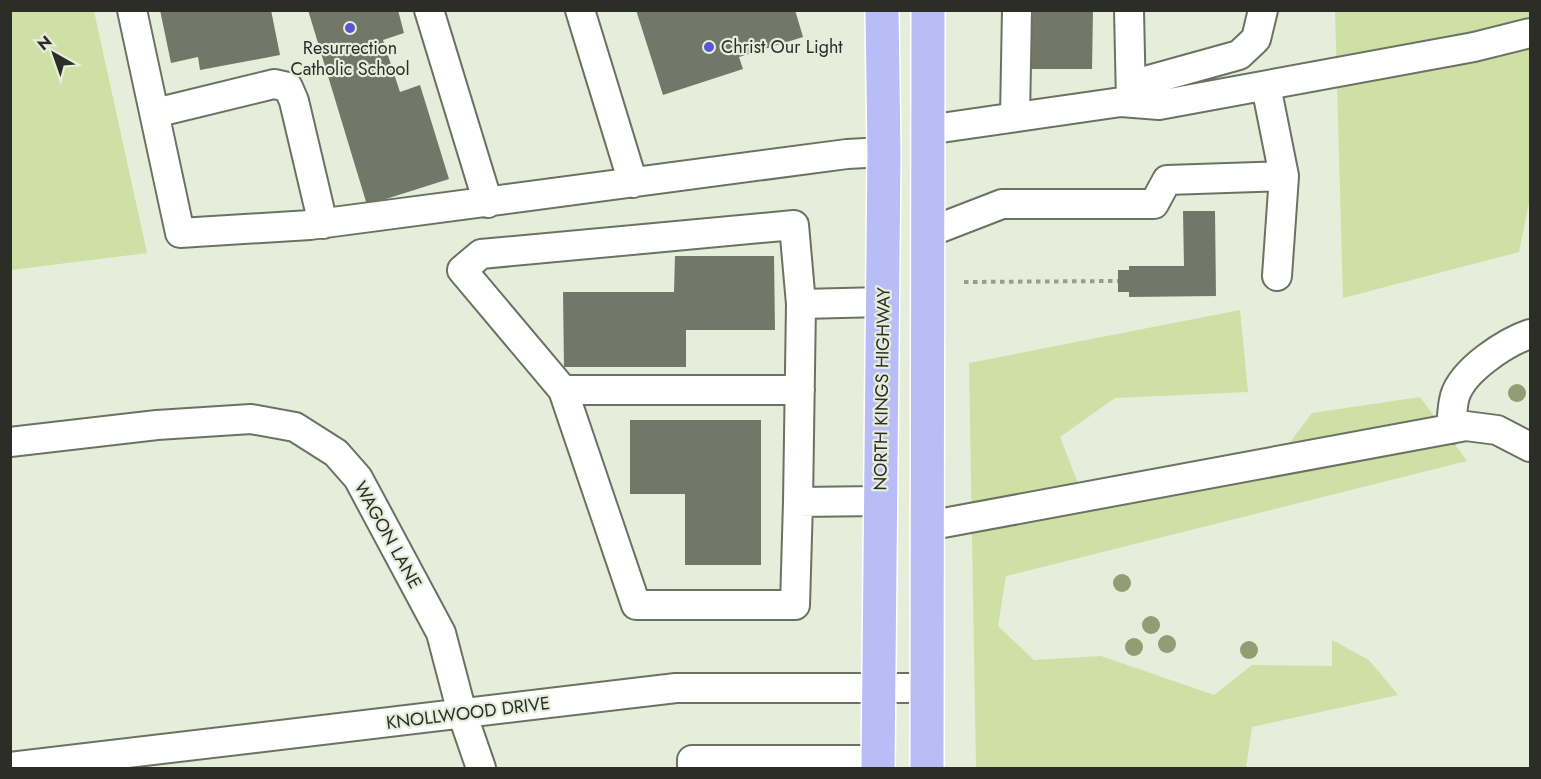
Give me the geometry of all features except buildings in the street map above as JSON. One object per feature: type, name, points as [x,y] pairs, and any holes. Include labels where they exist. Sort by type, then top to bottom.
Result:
[{"type":"main road","name":"NORTH KINGS HIGHWAY","points":[[878,764],[884,152],[882,10]]},
{"type":"main road","points":[[927,768],[928,10]]},
{"type":"street","points":[[132,10],[180,233],[323,224],[847,154],[884,152]]},
{"type":"street","points":[[429,10],[488,203]]},
{"type":"street","points":[[580,10],[633,183]]},
{"type":"street","points":[[1015,117],[1017,10]]},
{"type":"street","points":[[1129,10],[1131,94]]},
{"type":"street","points":[[927,130],[1121,102],[1131,94],[1239,55],[1256,39],[1263,10]]},
{"type":"street","points":[[1131,94],[1159,105],[1474,47],[1530,33]]},
{"type":"street","points":[[155,113],[273,84],[288,87],[294,101],[323,224]]},
{"type":"street","points":[[1266,86],[1284,176],[1277,276]]},
{"type":"street","points":[[927,233],[1002,204],[1154,204],[1167,180],[1284,176]]},
{"type":"street","points":[[794,225],[801,304],[795,605],[636,605],[563,390],[462,270],[481,254],[794,225]]},
{"type":"street","points":[[801,304],[883,302]]},
{"type":"street","points":[[1451,429],[1455,395],[1472,370],[1517,339],[1530,334]]},
{"type":"street","points":[[563,390],[800,390]]},
{"type":"street","name":"WAGON LANE","points":[[10,442],[157,425],[251,419],[295,427],[336,453],[358,478],[441,633],[462,713],[481,768]]},
{"type":"street","points":[[927,526],[1466,426],[1497,430],[1530,447]]},
{"type":"street","points":[[798,502],[880,501]]},
{"type":"street","name":"KNOLLWOOD DRIVE","points":[[10,767],[166,759],[462,713],[676,688],[927,688]]},
{"type":"street","points":[[692,768],[692,760],[878,764]]},
{"type":"path","points":[[964,282],[1118,281]]},
{"type":"green space","points":[[10,11],[94,11],[147,253],[11,270]]},
{"type":"green space","points":[[1335,11],[1530,11],[1530,198],[1519,252],[1343,298]]},
{"type":"green space","points":[[1240,310],[1248,392],[1115,398],[1060,437],[1088,509],[1266,474],[1312,413],[1420,397],[1467,461],[1006,576],[998,626],[1034,660],[1101,656],[1214,695],[1252,665],[1332,666],[1332,640],[1369,660],[1398,695],[1252,727],[1246,768],[976,768],[969,363]]},
{"type":"place","name":"Resurrection Catholic School","points":[[350,28]]},
{"type":"place","name":"Christ Our Light","points":[[709,47]]}]
